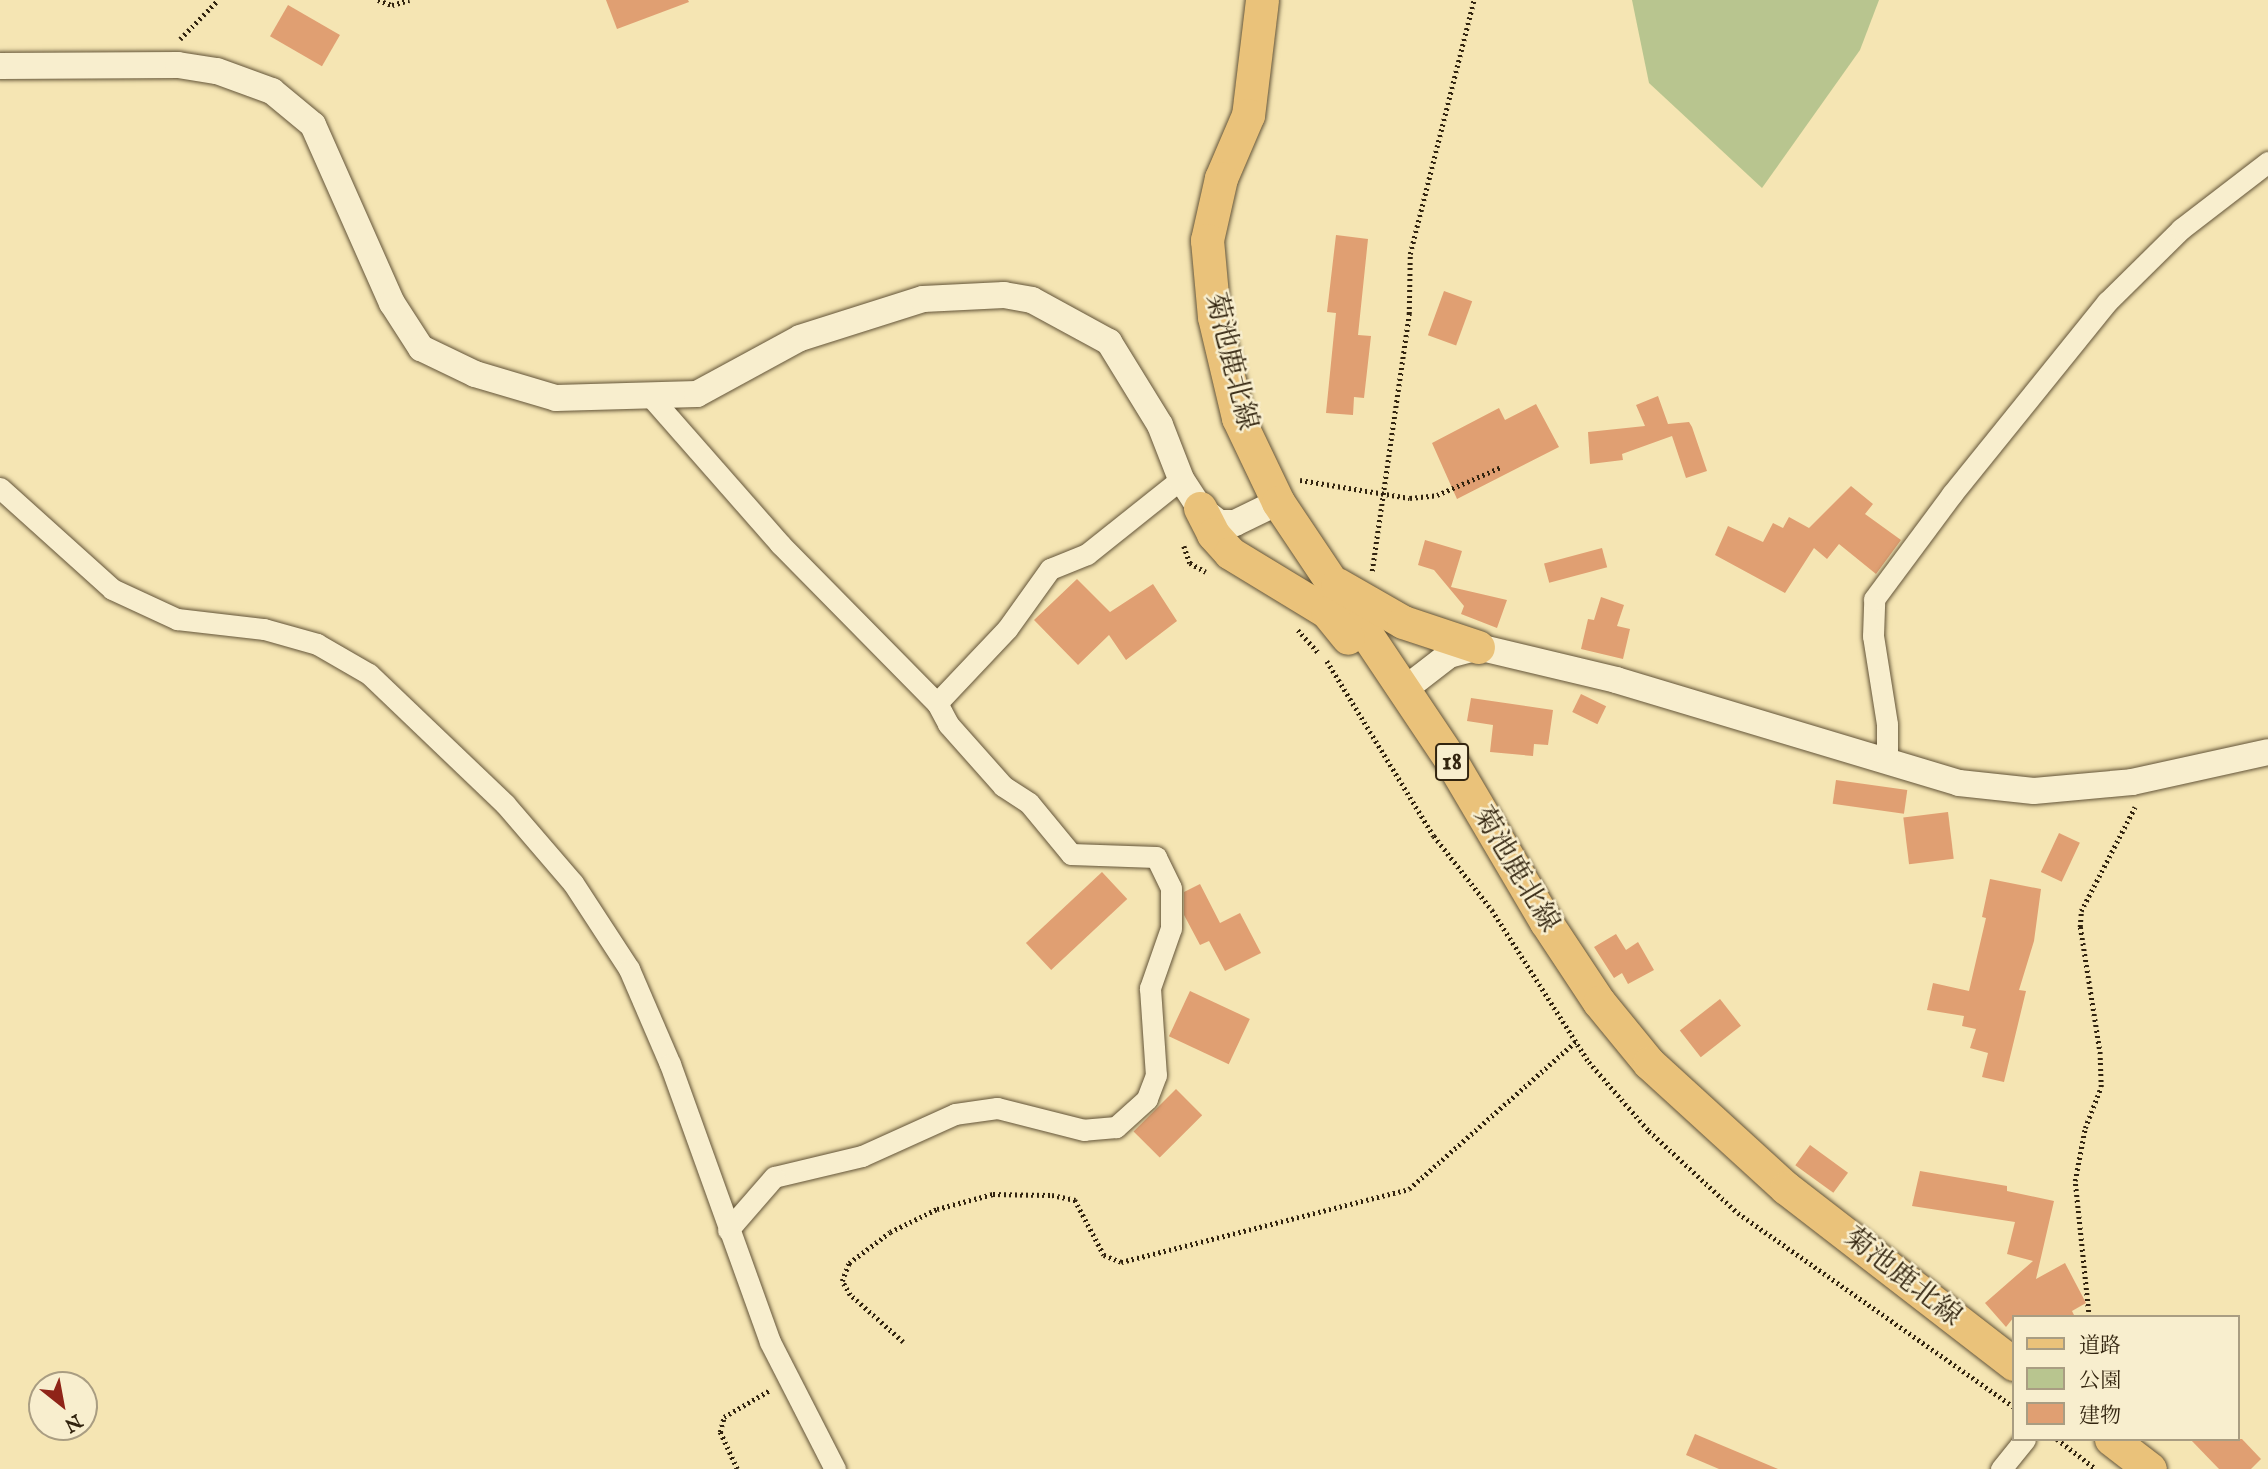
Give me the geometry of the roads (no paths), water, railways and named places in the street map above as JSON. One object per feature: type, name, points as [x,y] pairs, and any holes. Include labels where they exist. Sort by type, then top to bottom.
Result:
[{"type":"main road","name":"菊池鹿北線","points":[[1262,0],[1248,115],[1221,178],[1208,240],[1214,317],[1238,418],[1275,495],[1326,577],[1413,702],[1546,922],[1599,1002],[1650,1063],[1786,1188],[2012,1362]]},
{"type":"main road","points":[[1200,508],[1213,534],[1230,553],[1327,612],[1362,655],[1413,702]]},
{"type":"main road","points":[[1326,577],[1364,603],[1403,622],[1478,647]]},
{"type":"main road","points":[[2114,1441],[2150,1469]]},
{"type":"street","points":[[0,66],[178,65],[216,71],[272,91],[313,124],[392,303],[421,348],[475,374],[556,398],[697,394],[800,338],[923,299],[1013,297],[1032,300],[1109,342],[1160,425],[1181,479],[1200,508],[1219,523],[1236,523],[1275,495]]},
{"type":"street","points":[[1887,762],[1887,724],[1873,636],[1874,599],[1952,494],[2108,302],[2180,229],[2268,162]]},
{"type":"street","points":[[652,397],[780,544],[937,703],[957,734],[1003,786],[1029,803],[1071,854],[1157,857],[1171,888],[1171,928],[1150,988],[1156,1075],[1147,1099],[1116,1126],[1084,1130],[997,1108],[955,1114],[862,1156],[774,1177],[728,1230]]},
{"type":"street","points":[[937,703],[1007,629],[1050,569],[1087,554],[1181,479]]},
{"type":"street","points":[[0,488],[112,589],[177,619],[264,629],[317,644],[369,674],[505,804],[573,883],[629,969],[670,1064],[728,1230],[789,1379],[835,1469]]},
{"type":"street","points":[[1413,702],[1448,655],[1478,647],[1616,680],[1959,783],[2034,791],[2132,782],[2268,752]]},
{"type":"street","points":[[2001,1469],[2023,1441]]}]
